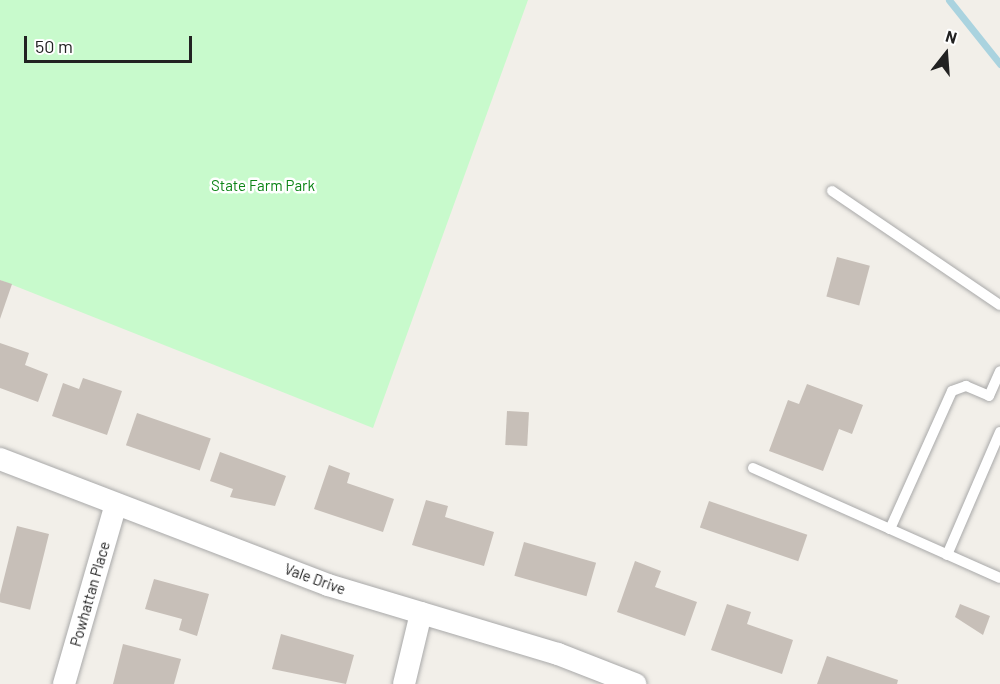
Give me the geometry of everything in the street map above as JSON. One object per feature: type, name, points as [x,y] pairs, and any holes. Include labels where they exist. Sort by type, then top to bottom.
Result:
[{"type":"street","name":"Vale Drive","points":[[0,459],[328,585],[421,613],[635,684]]},
{"type":"street","name":"Powhattan Place","points":[[64,684],[117,504]]},
{"type":"street","points":[[404,684],[421,613]]},
{"type":"lane","points":[[832,191],[1000,305]]},
{"type":"lane","points":[[989,396],[1000,371]]},
{"type":"lane","points":[[890,529],[952,392],[966,386],[1000,400]]},
{"type":"lane","points":[[947,555],[1000,432]]},
{"type":"lane","points":[[753,468],[1000,578]]},
{"type":"green space","name":"State Farm Park","points":[[0,0],[528,0],[373,428],[0,280]]},
{"type":"building","points":[[837,257],[870,266],[859,305],[826,297]]},
{"type":"building","points":[[0,280],[12,284],[0,319]]},
{"type":"building","points":[[0,343],[29,353],[25,365],[48,374],[38,402],[0,388]]},
{"type":"building","points":[[83,378],[122,391],[107,435],[52,416],[63,383],[79,389]]},
{"type":"building","points":[[807,384],[863,405],[852,434],[839,429],[823,471],[769,451],[788,400],[799,404]]},
{"type":"building","points":[[507,411],[529,412],[527,446],[505,445]]},
{"type":"building","points":[[137,413],[211,438],[200,471],[126,445]]},
{"type":"building","points":[[220,452],[286,476],[275,506],[230,497],[233,489],[210,481]]},
{"type":"building","points":[[329,465],[350,473],[347,483],[394,499],[383,532],[314,509]]},
{"type":"building","points":[[426,500],[448,506],[445,517],[494,532],[484,566],[412,545]]},
{"type":"building","points":[[709,501],[807,535],[798,561],[700,527]]},
{"type":"building","points":[[17,526],[49,534],[30,610],[0,602]]},
{"type":"building","points":[[524,542],[596,563],[586,596],[514,576]]},
{"type":"building","points":[[635,561],[661,571],[655,587],[697,602],[685,636],[617,612]]},
{"type":"building","points":[[154,579],[209,594],[197,636],[179,630],[182,619],[145,609]]},
{"type":"building","points":[[727,604],[751,612],[747,624],[793,640],[782,674],[711,650]]},
{"type":"building","points":[[960,604],[990,616],[983,635],[955,617]]},
{"type":"building","points":[[281,634],[354,655],[346,684],[272,669]]},
{"type":"building","points":[[123,644],[181,659],[174,684],[113,684]]},
{"type":"building","points":[[827,656],[898,680],[897,684],[817,684]]},
{"type":"waterway","points":[[949,0],[1000,64]]}]
